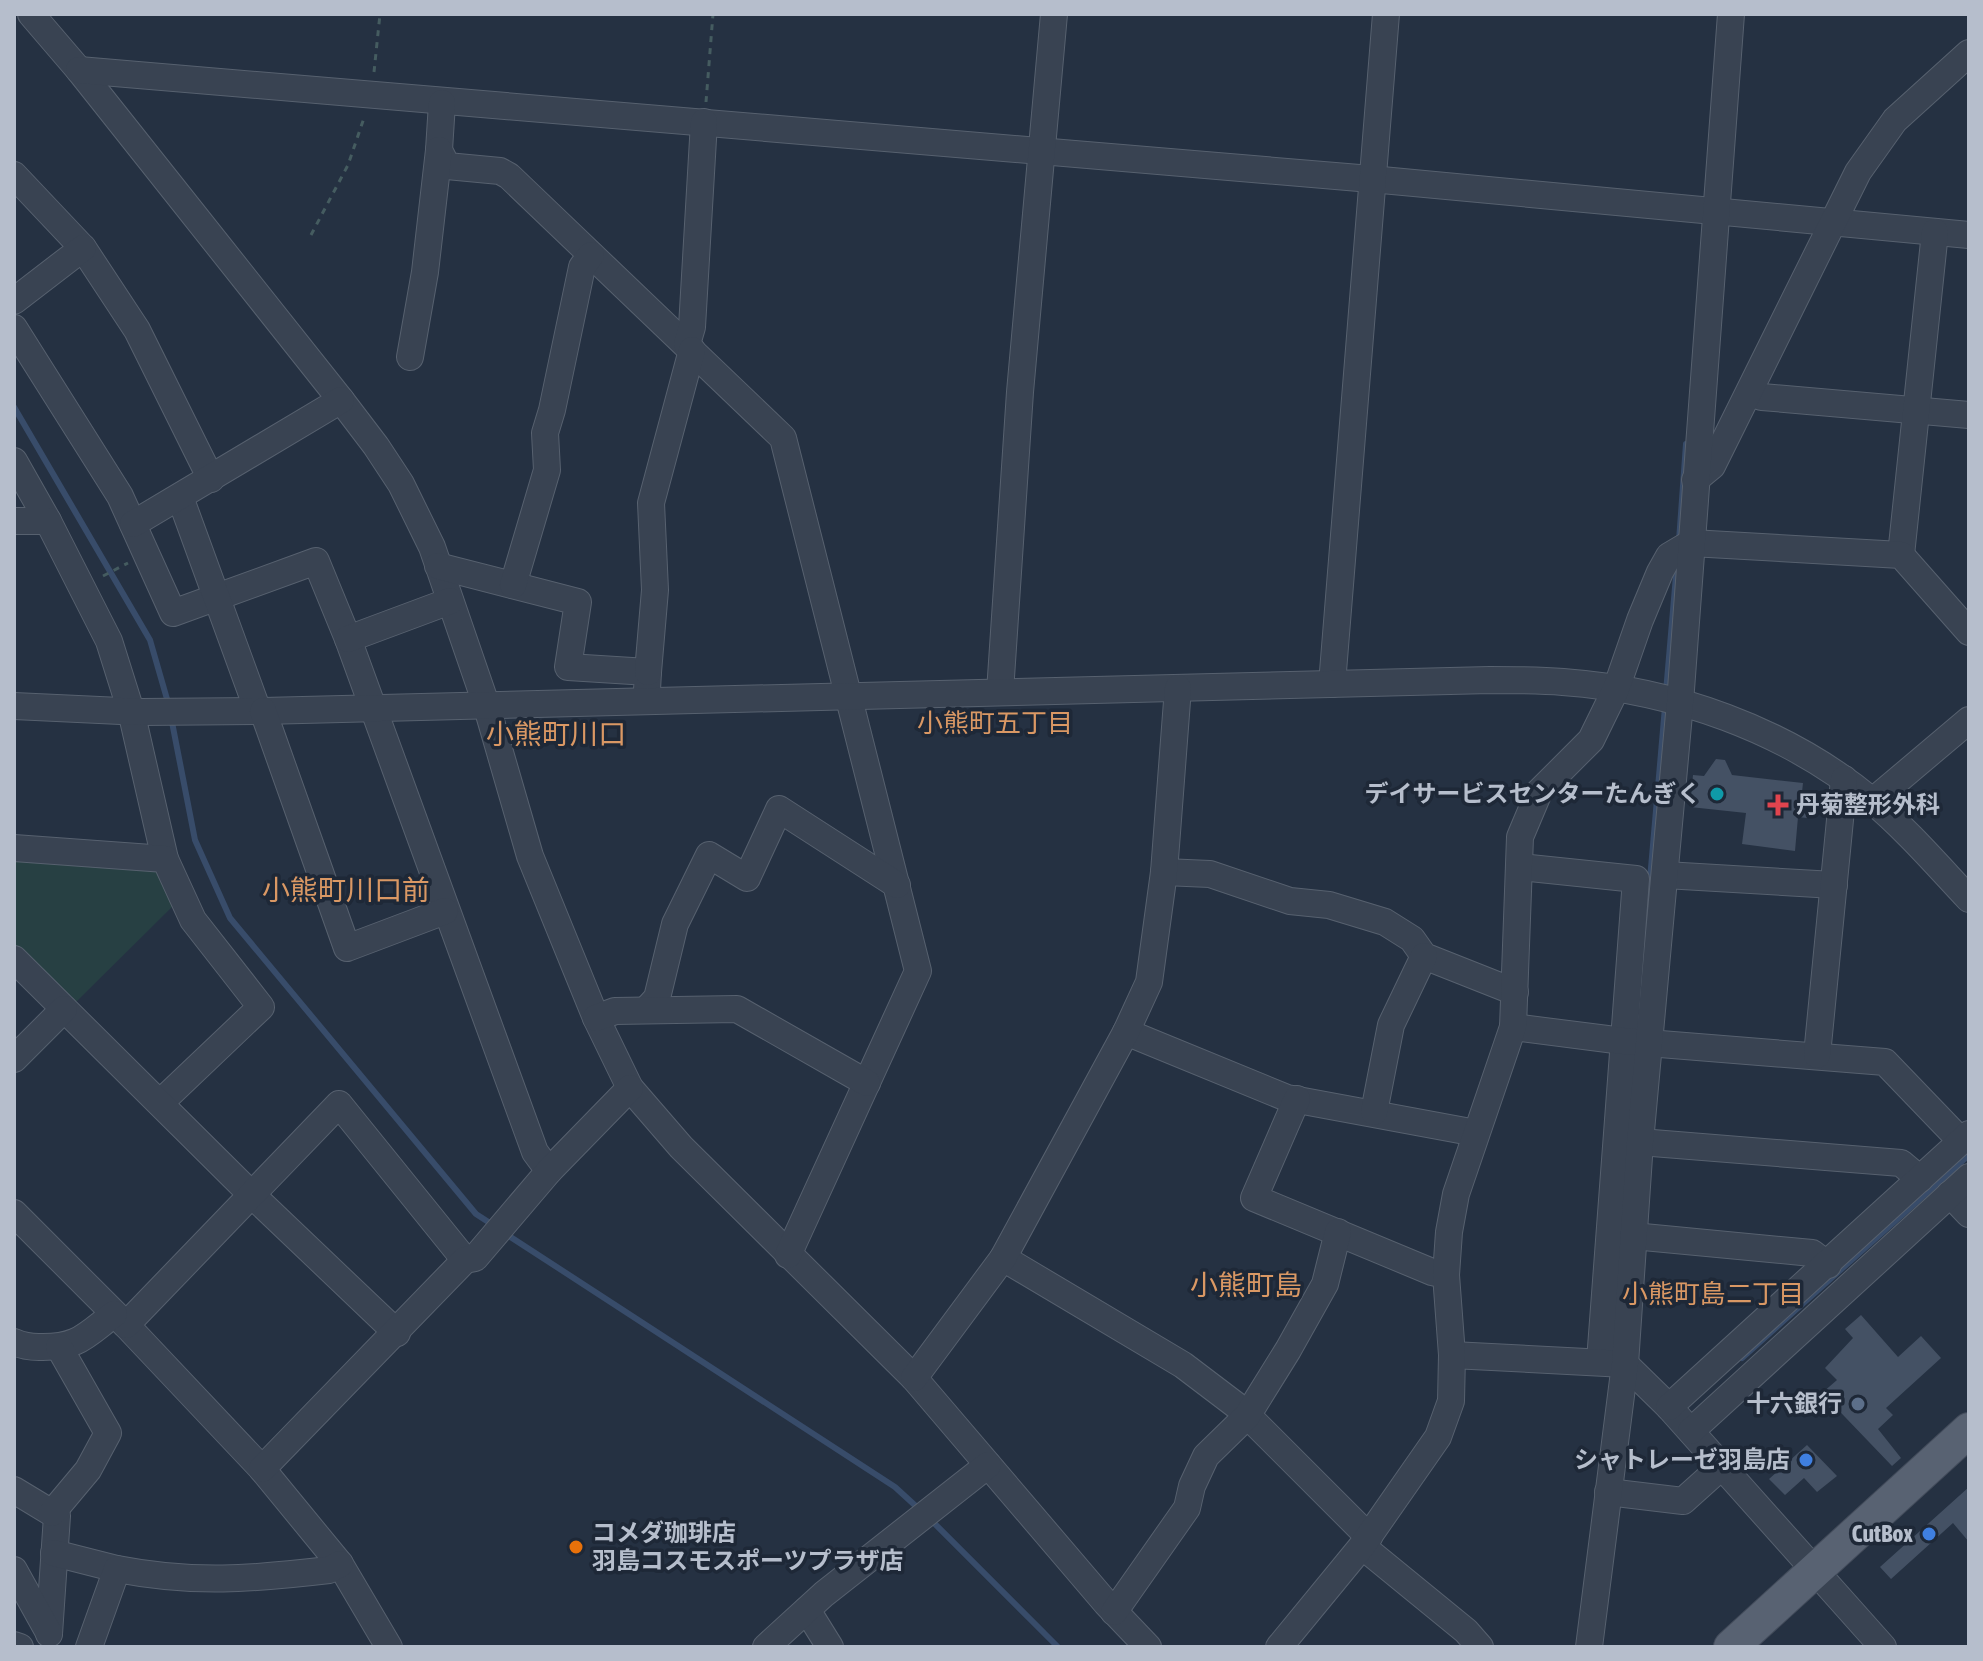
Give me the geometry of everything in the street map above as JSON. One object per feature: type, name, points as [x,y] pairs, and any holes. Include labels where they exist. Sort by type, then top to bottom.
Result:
[{"type":"main road","points":[[1731,1647],[1969,1430]]},
{"type":"street","points":[[14,18],[19,14]]},
{"type":"street","points":[[31,14],[341,400],[401,484],[438,566],[486,704],[530,856],[596,1018],[630,1088],[681,1147],[914,1378],[1114,1612],[1148,1647]]},
{"type":"street","points":[[1000,692],[1020,392],[1054,14]]},
{"type":"street","points":[[1332,684],[1386,14]]},
{"type":"street","points":[[1589,1647],[1608,1492],[1612,1362],[1636,1042],[1653,879],[1680,703],[1731,14]]},
{"type":"street","points":[[1695,480],[1712,466],[1858,172],[1895,120],[1963,68]]},
{"type":"street","points":[[79,70],[1372,179],[1969,235]]},
{"type":"street","points":[[410,357],[425,272],[442,103]]},
{"type":"street","points":[[646,701],[655,590],[651,503],[692,327],[704,122]]},
{"type":"street","points":[[439,150],[447,166],[500,171],[509,176],[783,438],[918,971],[788,1255]]},
{"type":"street","points":[[14,175],[83,248],[137,330],[211,479]]},
{"type":"street","points":[[1901,555],[1935,232]]},
{"type":"street","points":[[14,301],[83,248]]},
{"type":"street","points":[[513,585],[547,470],[545,433],[582,267],[591,255]]},
{"type":"street","points":[[14,328],[120,496],[173,613],[316,561],[348,639],[535,1152],[549,1171]]},
{"type":"street","points":[[1749,393],[1762,397],[1969,415]]},
{"type":"street","points":[[133,524],[341,400]]},
{"type":"street","points":[[14,461],[109,641],[137,712],[165,859],[193,920],[261,1007],[160,1103]]},
{"type":"street","points":[[180,497],[347,948],[445,911]]},
{"type":"street","points":[[14,521],[48,521]]},
{"type":"street","points":[[1279,1647],[1366,1541],[1438,1437],[1451,1401],[1452,1355],[1446,1275],[1449,1232],[1456,1194],[1513,1027],[1520,837],[1539,792],[1591,740],[1616,689],[1640,620],[1669,556],[1691,543],[1901,555],[1969,632]]},
{"type":"street","points":[[438,566],[578,602],[568,667],[648,672]]},
{"type":"street","points":[[348,639],[450,601]]},
{"type":"street","points":[[14,706],[201,712],[1490,680],[1564,682],[1680,703],[1737,722],[1794,747],[1873,801],[1969,899]]},
{"type":"street","points":[[914,1378],[1003,1258],[1126,1032],[1149,982],[1164,872],[1178,688]]},
{"type":"street","points":[[1873,801],[1969,720]]},
{"type":"street","points":[[1817,1055],[1844,779]]},
{"type":"street","points":[[646,1010],[657,998],[675,924],[709,855],[747,878],[779,809],[897,885]]},
{"type":"street","points":[[14,848],[165,859]]},
{"type":"street","points":[[1521,867],[1653,879],[1834,885]]},
{"type":"street","points":[[1164,872],[1210,874],[1290,901],[1329,905],[1385,922],[1412,939],[1424,956],[1515,992]]},
{"type":"street","points":[[1374,1112],[1391,1025],[1424,956]]},
{"type":"street","points":[[14,959],[251,1194],[397,1333]]},
{"type":"street","points":[[14,1059],[64,1009]]},
{"type":"street","points":[[596,1018],[615,1011],[737,1009],[867,1083]]},
{"type":"street","points":[[1513,1027],[1636,1042],[1885,1062],[1965,1138],[1669,1407]]},
{"type":"street","points":[[1126,1032],[1297,1099],[1476,1133]]},
{"type":"street","points":[[1612,1362],[1633,1236],[1623,1196],[1640,1142],[1636,1042]]},
{"type":"street","points":[[262,1469],[474,1255],[549,1171],[630,1088]]},
{"type":"street","points":[[1297,1099],[1254,1198],[1432,1272],[1446,1275]]},
{"type":"street","points":[[14,1342],[23,1346],[74,1345],[120,1320],[339,1104],[474,1255]]},
{"type":"street","points":[[1640,1142],[1901,1163],[1920,1179]]},
{"type":"street","points":[[1691,1431],[1960,1186],[1969,1214]]},
{"type":"street","points":[[14,1213],[262,1469],[340,1564],[389,1647]]},
{"type":"street","points":[[1114,1612],[1187,1508],[1192,1486],[1206,1456],[1247,1416],[1288,1350],[1325,1284],[1338,1232]]},
{"type":"street","points":[[1633,1236],[1812,1253],[1828,1265]]},
{"type":"street","points":[[1003,1258],[1183,1365],[1247,1416],[1466,1642]]},
{"type":"street","points":[[52,1513],[88,1470],[108,1433],[59,1347]]},
{"type":"street","points":[[1452,1355],[1612,1362],[1669,1407],[1883,1647]]},
{"type":"street","points":[[766,1647],[807,1610],[988,1465]]},
{"type":"street","points":[[1608,1492],[1683,1501],[1722,1466]]},
{"type":"street","points":[[14,1490],[57,1516],[53,1640]]},
{"type":"street","points":[[54,1553],[163,1578],[245,1580],[329,1570],[340,1564]]},
{"type":"street","points":[[89,1647],[117,1569]]},
{"type":"street","points":[[14,1570],[53,1640]]},
{"type":"street","points":[[807,1610],[830,1647]]},
{"type":"street","points":[[14,1645],[20,1647]]},
{"type":"path","points":[[311,235],[348,165],[372,96],[380,14]]},
{"type":"path","points":[[704,122],[713,14]]},
{"type":"path","points":[[102,577],[137,558]]},
{"type":"green space","points":[[14,857],[157,867],[175,904],[73,1005],[14,947]]},
{"type":"building","name":"丹菊整形外科","points":[[1716,759],[1725,760],[1732,775],[1803,783],[1802,792],[1810,793],[1807,818],[1798,817],[1795,851],[1742,844],[1746,813],[1690,807],[1693,775],[1704,776]]},
{"type":"building","points":[[1861,1315],[1898,1357],[1921,1336],[1941,1358],[1886,1408],[1893,1415],[1878,1429],[1901,1458],[1892,1466],[1822,1393],[1837,1380],[1825,1368],[1853,1338],[1845,1329]]},
{"type":"building","name":"シャトレーゼ羽島店","points":[[1807,1445],[1837,1476],[1817,1492],[1804,1478],[1785,1495],[1769,1479]]},
{"type":"building","points":[[1969,1487],[1969,1542],[1953,1523],[1891,1579],[1880,1567]]},
{"type":"waterway","points":[[14,407],[150,640],[169,706]]},
{"type":"waterway","points":[[1679,541],[1686,444]]},
{"type":"waterway","points":[[1666,692],[1677,564]]},
{"type":"waterway","points":[[1641,983],[1665,707]]},
{"type":"waterway","points":[[171,717],[195,840],[230,918],[476,1214],[493,1225]]},
{"type":"waterway","points":[[1742,1358],[1969,1155]]},
{"type":"waterway","points":[[506,1234],[895,1487],[919,1509]]},
{"type":"waterway","points":[[930,1519],[1058,1647]]},
{"type":"place","name":"デイサービスセンターたんぎく","points":[[1717,794]]},
{"type":"place","name":"丹菊整形外科","points":[[1778,805]]},
{"type":"place","name":"十六銀行","points":[[1858,1404]]},
{"type":"place","name":"シャトレーゼ羽島店","points":[[1806,1460]]},
{"type":"place","name":"CutBox","points":[[1929,1534]]},
{"type":"place","name":"コメダ珈琲店 羽島コスモスポーツプラザ店","points":[[576,1547]]},
{"type":"district","name":"小熊町五丁目","points":[[995,723]]},
{"type":"district","name":"小熊町川口","points":[[556,734]]},
{"type":"district","name":"小熊町川口前","points":[[346,890]]},
{"type":"district","name":"小熊町島","points":[[1246,1285]]},
{"type":"district","name":"小熊町島二丁目","points":[[1713,1294]]}]
